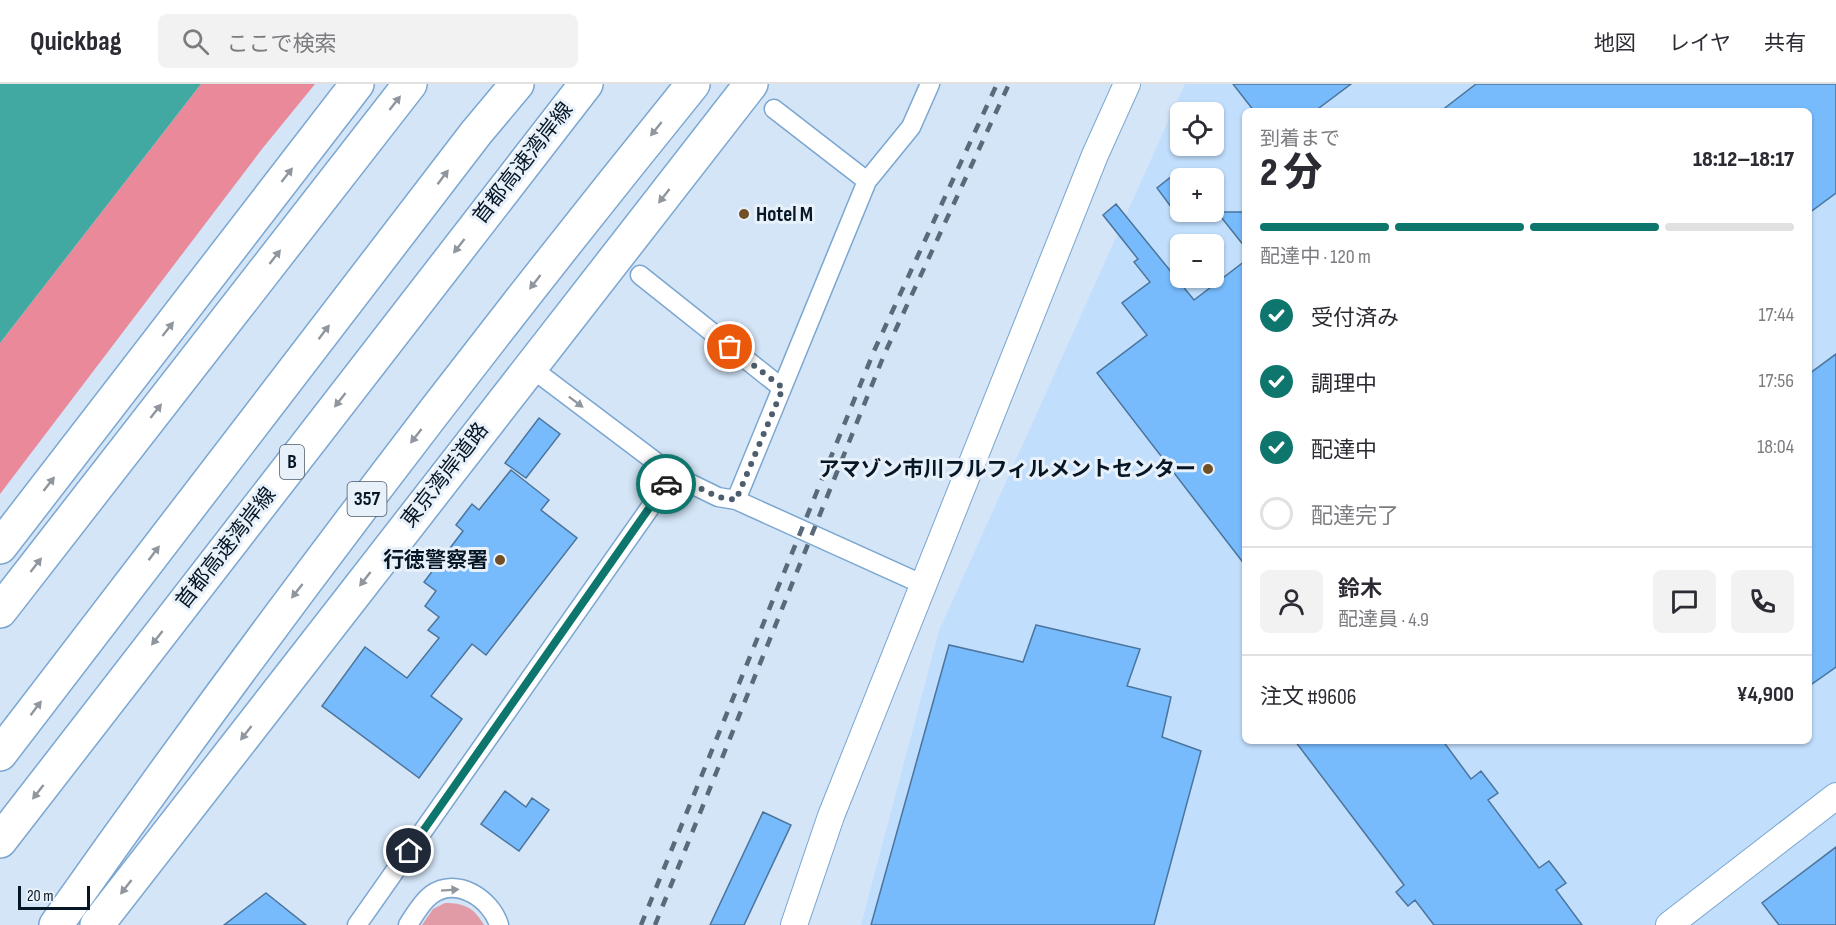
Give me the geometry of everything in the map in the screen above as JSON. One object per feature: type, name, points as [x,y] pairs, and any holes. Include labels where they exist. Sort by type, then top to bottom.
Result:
[{"type":"highway","points":[[0,547],[357,84]]},
{"type":"highway","points":[[0,611],[410,84]]},
{"type":"highway","points":[[0,754],[476,133],[517,84]]},
{"type":"highway","name":"首都高速湾岸線","points":[[0,842],[586,84]]},
{"type":"highway","name":"357","points":[[56,925],[282,609],[593,208],[693,84]]},
{"type":"highway","name":"東京湾岸道路","points":[[97,925],[751,84]]},
{"type":"street","points":[[736,500],[867,181],[911,127],[930,84]]},
{"type":"street","points":[[794,925],[820,844],[1091,166],[1127,84]]},
{"type":"street","points":[[774,109],[867,181]]},
{"type":"street","points":[[640,275],[783,388]]},
{"type":"street","points":[[530,367],[673,475],[718,497],[736,500],[924,585]]},
{"type":"street","points":[[357,925],[673,475]]},
{"type":"street","points":[[1669,925],[1836,796]]},
{"type":"street","points":[[408,925],[431,895],[443,889],[454,888],[475,894],[486,902],[494,912],[499,925]]},
{"type":"shaded area","points":[[0,84],[201,84],[0,343]]},
{"type":"shaded area","points":[[201,84],[315,84],[262,149],[0,494],[0,343]]},
{"type":"shaded area","points":[[1185,84],[1836,84],[1836,925],[861,925],[939,631],[1170,117],[1170,156],[1224,156],[1224,102],[1177,102]]},
{"type":"shaded area","points":[[445,903],[468,908],[484,925],[422,925],[433,909]]},
{"type":"building","points":[[1233,84],[1351,84],[1319,108],[1252,108]]},
{"type":"building","points":[[1476,84],[1836,84],[1836,193],[1812,211],[1812,108],[1445,108]]},
{"type":"building","points":[[1170,178],[1170,206],[1157,188]]},
{"type":"building","name":"アマゾン市川フルフィルメントセンター","points":[[1116,204],[1170,270],[1170,288],[1184,288],[1194,300],[1210,288],[1224,288],[1224,277],[1242,263],[1242,561],[1097,373],[1147,335],[1122,303],[1150,282],[1134,262],[1138,259],[1103,215]]},
{"type":"building","points":[[1224,212],[1242,212],[1242,243],[1224,221]]},
{"type":"building","points":[[1836,354],[1836,667],[1812,684],[1812,372]]},
{"type":"building","points":[[539,418],[560,434],[526,478],[505,463]]},
{"type":"building","name":"行徳警察署","points":[[511,470],[549,500],[541,510],[577,538],[486,655],[472,644],[431,696],[462,719],[419,778],[322,706],[365,647],[407,678],[439,638],[428,630],[439,617],[425,606],[436,591],[424,582],[463,531],[456,525],[472,504],[479,510]]},
{"type":"building","points":[[1036,625],[1140,649],[1127,686],[1171,697],[1162,737],[1201,751],[1154,925],[871,925],[949,645],[1023,662]]},
{"type":"building","points":[[1297,744],[1445,744],[1471,779],[1481,771],[1498,793],[1488,800],[1539,868],[1549,861],[1566,883],[1556,890],[1582,925],[1434,925],[1415,900],[1408,906],[1396,892],[1404,885]]},
{"type":"building","points":[[505,791],[526,807],[532,798],[549,810],[519,851],[481,824]]},
{"type":"building","points":[[763,812],[791,825],[744,925],[710,925]]},
{"type":"building","points":[[1836,847],[1836,925],[1779,925],[1762,903]]},
{"type":"building","points":[[266,893],[306,925],[224,925]]},
{"type":"railway","points":[[641,925],[874,351],[997,84]]},
{"type":"railway","points":[[655,925],[884,355],[1009,84]]},
{"type":"way so far","points":[[666,484],[673,475],[718,497],[736,500],[783,388],[730,347]]},
{"type":"place","name":"Hotel M","points":[[744,214]]},
{"type":"place","name":"アマゾン市川フルフィルメントセンター","points":[[1208,469]]},
{"type":"place","name":"行徳警察署","points":[[500,560]]},
{"type":"route","points":[[409,851],[666,484]]}]
